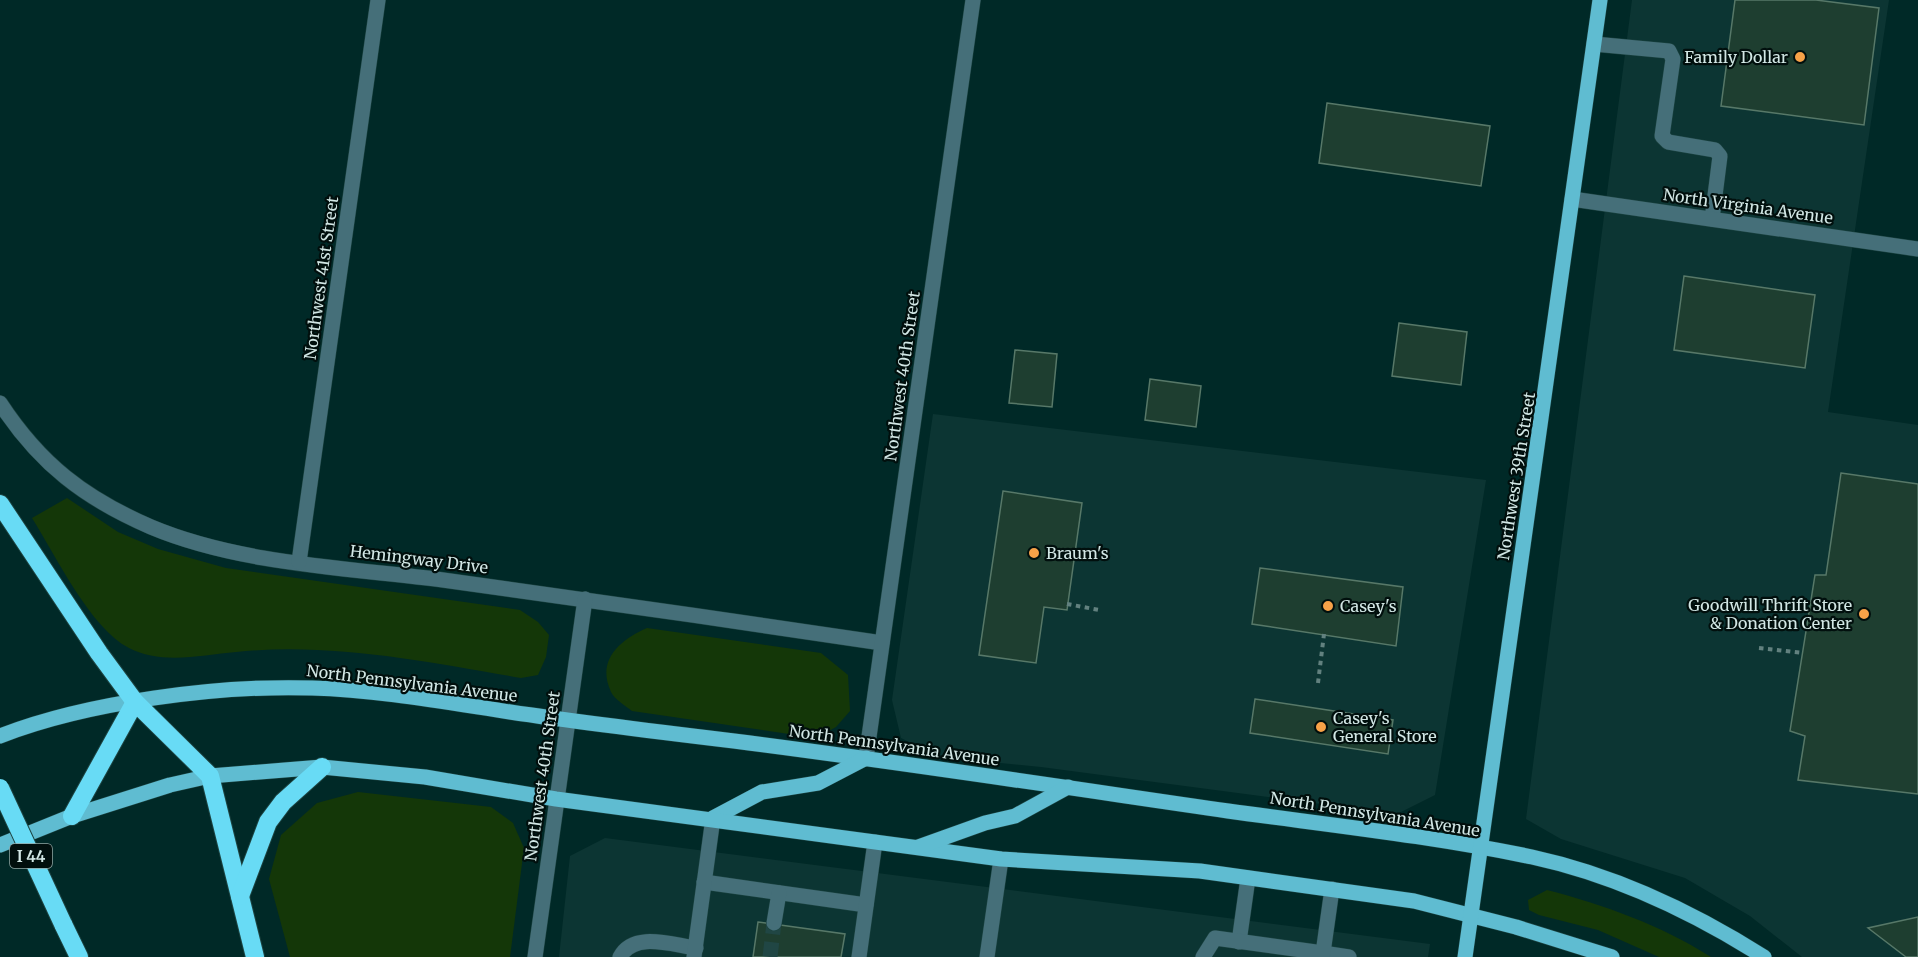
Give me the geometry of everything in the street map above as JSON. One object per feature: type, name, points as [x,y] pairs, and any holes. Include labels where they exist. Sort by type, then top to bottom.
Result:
[{"type":"highway","points":[[0,504],[99,653],[135,702],[210,776],[255,957]]},
{"type":"highway","points":[[72,816],[135,702]]},
{"type":"highway","points":[[240,896],[268,822],[283,802],[322,767]]},
{"type":"highway","name":"I 44","points":[[0,788],[79,957]]},
{"type":"main road","name":"Northwest 39th Street","points":[[1465,957],[1600,0]]},
{"type":"main road","name":"North Pennsylvania Avenue","points":[[0,736],[32,724],[135,702],[230,689],[314,688],[413,698],[866,758],[1479,848],[1555,863],[1655,897],[1709,922],[1764,957]]},
{"type":"main road","points":[[713,818],[762,792],[818,783],[866,758]]},
{"type":"main road","points":[[0,845],[72,816],[210,776],[322,767],[425,777],[556,799],[713,818],[1001,859],[1200,871],[1414,901],[1470,914],[1612,957]]},
{"type":"main road","points":[[915,848],[985,823],[1015,816],[1068,788]]},
{"type":"street","name":"Northwest 41st Street","points":[[299,562],[378,0]]},
{"type":"street","name":"Northwest 40th Street","points":[[866,758],[973,0]]},
{"type":"street","points":[[1594,44],[1669,51],[1673,60],[1662,136],[1668,142],[1716,150],[1720,156],[1712,219]]},
{"type":"street","name":"North Virginia Avenue","points":[[1572,199],[1918,249]]},
{"type":"street","name":"Hemingway Drive","points":[[0,403],[44,460],[76,485],[120,512],[178,537],[208,546],[299,562],[585,599],[882,643]]},
{"type":"street","name":"Northwest 40th Street","points":[[535,957],[585,599]]},
{"type":"street","points":[[620,957],[623,951],[636,942],[695,952],[713,818]]},
{"type":"street","points":[[859,957],[875,842]]},
{"type":"street","points":[[987,957],[1001,859]]},
{"type":"street","points":[[1239,942],[1248,878]]},
{"type":"street","points":[[704,882],[866,905]]},
{"type":"street","points":[[1323,953],[1332,889]]},
{"type":"street","points":[[774,923],[779,893]]},
{"type":"street","points":[[1203,957],[1215,938],[1349,957]]},
{"type":"path","points":[[1067,604],[1099,610]]},
{"type":"path","points":[[1318,683],[1324,634]]},
{"type":"path","points":[[1759,648],[1803,653]]},
{"type":"shaded area","points":[[1632,0],[1889,0],[1828,412],[1918,425],[1918,957],[1802,957],[1750,916],[1685,878],[1561,839],[1526,819]]},
{"type":"shaded area","points":[[933,414],[1486,480],[1435,795],[1397,814],[1041,767],[940,757],[901,738],[892,700]]},
{"type":"shaded area","points":[[605,838],[1430,944],[1428,957],[559,957],[570,856]]},
{"type":"green space","points":[[67,498],[118,532],[158,549],[226,568],[520,610],[538,622],[549,635],[546,657],[538,675],[521,678],[415,660],[343,652],[272,650],[182,658],[141,653],[115,638],[87,608],[32,518]]},
{"type":"green space","points":[[647,628],[821,653],[848,675],[850,711],[836,727],[816,738],[632,711],[617,700],[611,692],[606,670],[613,652],[628,639]]},
{"type":"green space","points":[[358,792],[491,807],[513,823],[524,848],[510,957],[290,957],[269,879],[281,835],[317,803]]},
{"type":"green space","points":[[1547,890],[1632,917],[1672,935],[1711,957],[1659,957],[1598,930],[1539,915],[1529,910],[1528,900]]},
{"type":"building","name":"Family Dollar","points":[[1735,0],[1816,0],[1879,8],[1864,125],[1721,106]]},
{"type":"building","points":[[1327,103],[1490,126],[1481,186],[1319,163]]},
{"type":"building","points":[[1684,276],[1815,295],[1805,368],[1674,350]]},
{"type":"building","points":[[1399,323],[1467,332],[1461,385],[1392,376]]},
{"type":"building","points":[[1015,350],[1057,354],[1052,407],[1009,403]]},
{"type":"building","points":[[1150,379],[1201,386],[1196,427],[1145,420]]},
{"type":"building","name":"Goodwill Thrift Store & Donation Center","points":[[1841,473],[1918,484],[1918,794],[1798,780],[1805,736],[1790,731],[1815,575],[1826,575]]},
{"type":"building","name":"Braum's","points":[[1003,491],[1082,503],[1067,610],[1044,607],[1036,663],[979,655]]},
{"type":"building","name":"Casey's","points":[[1260,568],[1403,587],[1396,646],[1252,624]]},
{"type":"building","name":"Casey's General Store","points":[[1255,699],[1393,720],[1388,754],[1250,733]]},
{"type":"building","points":[[1918,917],[1918,957],[1906,957],[1868,928]]},
{"type":"building","points":[[758,922],[845,934],[841,957],[753,957]]},
{"type":"tunnel","points":[[770,957],[774,923]]},
{"type":"place","name":"Family Dollar","points":[[1800,57]]},
{"type":"place","name":"Braum's","points":[[1034,553]]},
{"type":"place","name":"Casey's","points":[[1328,606]]},
{"type":"place","name":"Goodwill Thrift Store & Donation Center","points":[[1864,614]]},
{"type":"place","name":"Casey's General Store","points":[[1321,727]]}]
